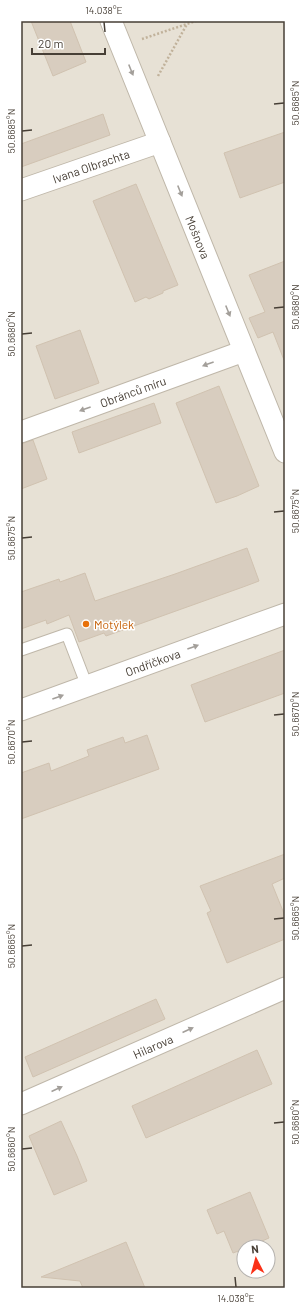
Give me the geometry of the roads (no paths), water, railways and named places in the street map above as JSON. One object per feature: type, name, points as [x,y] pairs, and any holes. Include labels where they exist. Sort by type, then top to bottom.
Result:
[{"type":"street","name":"Mošnova","points":[[111,21],[285,452]]},
{"type":"street","name":"Ivana Olbrachta","points":[[21,190],[160,142]]},
{"type":"street","name":"Obránců míru","points":[[21,432],[244,351]]},
{"type":"street","name":"Ondříčkova","points":[[21,710],[285,614]]},
{"type":"street","name":"Hilarova","points":[[21,1104],[285,988]]},
{"type":"lane","points":[[21,650],[67,634],[87,686]]},
{"type":"place","name":"Motýlek","points":[[86,624]]}]
